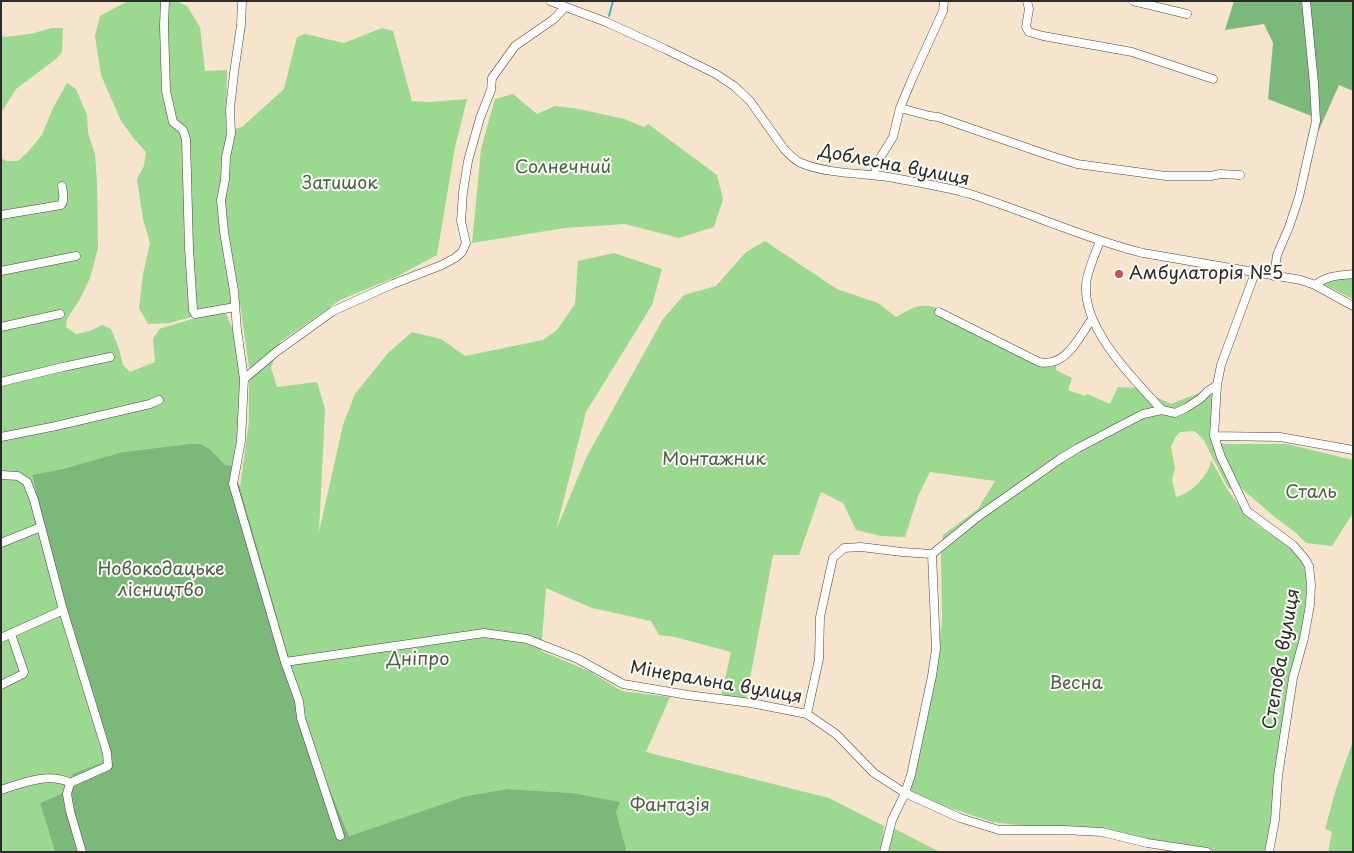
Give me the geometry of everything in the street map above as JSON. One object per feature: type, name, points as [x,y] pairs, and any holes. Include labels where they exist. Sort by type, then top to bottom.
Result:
[{"type":"street","points":[[165,1],[166,91],[173,122],[183,130],[186,139],[188,240],[193,310],[195,314],[235,307]]},
{"type":"street","points":[[242,1],[241,24],[230,109],[231,134],[221,200],[244,379],[241,441],[233,484],[285,662],[299,701],[301,718],[340,836]]},
{"type":"street","name":"Доблесна вулиця","points":[[550,1],[606,22],[665,48],[716,74],[734,86],[750,101],[784,149],[800,162],[836,171],[911,181],[968,194],[1100,241],[1143,253],[1301,280],[1315,285],[1353,306]]},
{"type":"street","points":[[874,175],[880,158],[893,137],[900,108],[943,11],[944,1]]},
{"type":"street","points":[[1027,1],[1029,9],[1026,27],[1029,32],[1132,52],[1213,79]]},
{"type":"street","points":[[1133,1],[1187,14]]},
{"type":"street","points":[[1274,276],[1277,255],[1299,197],[1316,121],[1306,1]]},
{"type":"street","points":[[244,379],[276,352],[333,310],[442,265],[462,252],[466,243],[462,221],[463,192],[468,161],[492,78],[515,46],[554,19],[565,7]]},
{"type":"street","points":[[900,108],[938,117],[1077,164],[1166,176],[1240,175]]},
{"type":"street","points":[[1,215],[61,205],[64,196],[62,186]]},
{"type":"street","points":[[1100,241],[1086,284],[1092,319],[1111,352],[1162,410]]},
{"type":"street","points":[[1,271],[76,256]]},
{"type":"street","name":"Степова вулиця","points":[[1255,273],[1221,365],[1217,385],[1214,436],[1221,457],[1247,511],[1293,545],[1305,558],[1309,566],[1311,586],[1310,605],[1304,638],[1293,678],[1278,776],[1275,820],[1269,852]]},
{"type":"street","points":[[1315,285],[1330,276],[1353,274]]},
{"type":"street","points":[[939,312],[1039,362],[1045,363],[1051,363],[1060,359],[1072,349],[1092,319]]},
{"type":"street","points":[[1,327],[60,314]]},
{"type":"street","points":[[1,382],[63,366],[110,357]]},
{"type":"street","points":[[808,714],[818,659],[820,617],[833,558],[844,548],[861,547],[932,554],[979,516],[1078,448],[1143,414],[1162,410],[1174,413],[1186,408],[1217,385]]},
{"type":"street","points":[[1,437],[150,404],[159,400]]},
{"type":"street","points":[[1214,436],[1280,437],[1353,450]]},
{"type":"street","points":[[1,476],[18,476],[26,482],[34,500],[63,610],[107,753],[108,766],[70,783]]},
{"type":"street","points":[[1,543],[41,527]]},
{"type":"street","points":[[884,852],[892,820],[911,775],[932,676],[936,649],[932,554]]},
{"type":"street","points":[[1,638],[63,610]]},
{"type":"street","name":"Мінеральна вулиця","points":[[285,662],[484,633],[527,640],[578,659],[623,684],[751,703],[808,714],[836,734],[874,773],[905,793],[960,818],[999,830],[1102,832],[1147,843],[1207,852]]},
{"type":"street","points":[[1,686],[24,672],[11,634]]},
{"type":"street","points":[[1,790],[18,784],[44,779],[62,779],[70,783]]},
{"type":"street","points":[[70,783],[67,794],[82,852]]},
{"type":"green space","points":[[128,1],[176,1],[187,6],[200,27],[205,71],[227,70],[226,131],[242,127],[284,89],[297,37],[305,34],[344,43],[382,28],[393,31],[412,101],[429,102],[467,99],[455,147],[437,255],[396,277],[340,300],[280,342],[271,368],[277,387],[317,382],[325,409],[319,532],[343,425],[355,394],[388,353],[412,332],[441,339],[465,356],[543,340],[557,330],[575,304],[578,261],[614,253],[662,269],[652,305],[586,412],[556,530],[586,458],[663,319],[684,295],[716,286],[746,252],[765,241],[837,289],[878,303],[896,317],[918,307],[935,307],[1018,349],[1056,362],[1056,370],[1072,378],[1068,390],[1085,396],[1087,394],[1110,404],[1118,387],[1137,388],[1171,404],[1201,392],[1216,397],[1212,441],[1225,444],[1287,444],[1353,460],[1353,513],[1332,546],[1306,543],[1241,488],[1229,489],[1204,441],[1194,431],[1180,432],[1171,447],[1175,468],[1172,480],[1176,497],[1193,488],[1203,478],[1210,466],[1211,460],[1227,489],[1243,511],[1257,525],[1289,547],[1306,567],[1307,604],[1296,658],[1289,678],[1266,852],[1219,852],[1156,843],[1087,827],[1033,827],[992,822],[941,805],[909,790],[929,711],[942,622],[941,554],[943,535],[978,509],[995,481],[930,472],[919,494],[905,537],[881,536],[856,530],[843,503],[821,492],[799,555],[773,555],[746,700],[721,697],[731,652],[675,637],[659,635],[651,621],[592,608],[546,588],[541,651],[589,671],[622,691],[670,697],[646,752],[829,798],[884,826],[882,852],[627,852],[616,812],[619,802],[573,793],[507,789],[466,796],[349,836],[319,763],[240,487],[249,421],[249,367],[240,304],[169,323],[148,324],[139,308],[143,274],[150,243],[143,219],[137,179],[144,166],[146,152],[121,121],[101,75],[95,36],[100,16]]},
{"type":"green space","points":[[1234,1],[1353,1],[1353,91],[1339,85],[1318,132],[1314,117],[1268,99],[1273,43],[1264,24],[1225,30]]},
{"type":"green space","points":[[52,28],[63,28],[62,52],[56,59],[16,89],[1,113],[1,36],[30,34]]},
{"type":"green space","points":[[67,83],[76,89],[87,115],[88,133],[95,154],[98,248],[90,278],[80,299],[67,319],[66,327],[76,334],[90,331],[102,325],[111,329],[123,365],[130,372],[155,362],[153,339],[159,329],[225,312],[233,330],[241,380],[239,438],[232,466],[225,466],[210,449],[201,444],[188,444],[123,452],[62,469],[32,475],[63,608],[112,760],[99,765],[65,792],[40,803],[55,852],[1,852],[1,158],[6,161],[18,161],[27,153],[42,135],[53,108]]},
{"type":"green space","name":"Солнечний","points":[[513,94],[537,114],[555,106],[624,119],[644,127],[648,124],[717,175],[723,199],[714,227],[679,238],[625,224],[565,228],[472,243],[481,149],[495,99]]},
{"type":"green space","points":[[1353,276],[1353,299],[1325,285],[1329,280]]},
{"type":"green space","name":"Новокодацьке лісництво","points":[[201,444],[210,449],[225,465],[232,466],[240,487],[319,763],[349,836],[466,796],[507,789],[573,793],[620,802],[616,812],[627,852],[55,852],[40,803],[65,792],[72,774],[112,759],[63,608],[32,475],[62,469],[123,452]]},
{"type":"green space","points":[[1353,741],[1353,852],[1328,852],[1332,832],[1325,829],[1336,789]]},
{"type":"green space","points":[[893,828],[940,852],[887,852]]},
{"type":"waterway","points":[[609,16],[613,1]]},
{"type":"place","name":"Амбулаторія №5","points":[[1119,274]]},
{"type":"park label","name":"Затишок","points":[[340,184]]},
{"type":"park label","name":"Монтажник","points":[[714,460]]},
{"type":"park label","name":"Сталь","points":[[1311,493]]},
{"type":"park label","name":"Дніпро","points":[[418,660]]},
{"type":"park label","name":"Весна","points":[[1076,684]]},
{"type":"park label","name":"Фантазія","points":[[670,806]]}]
